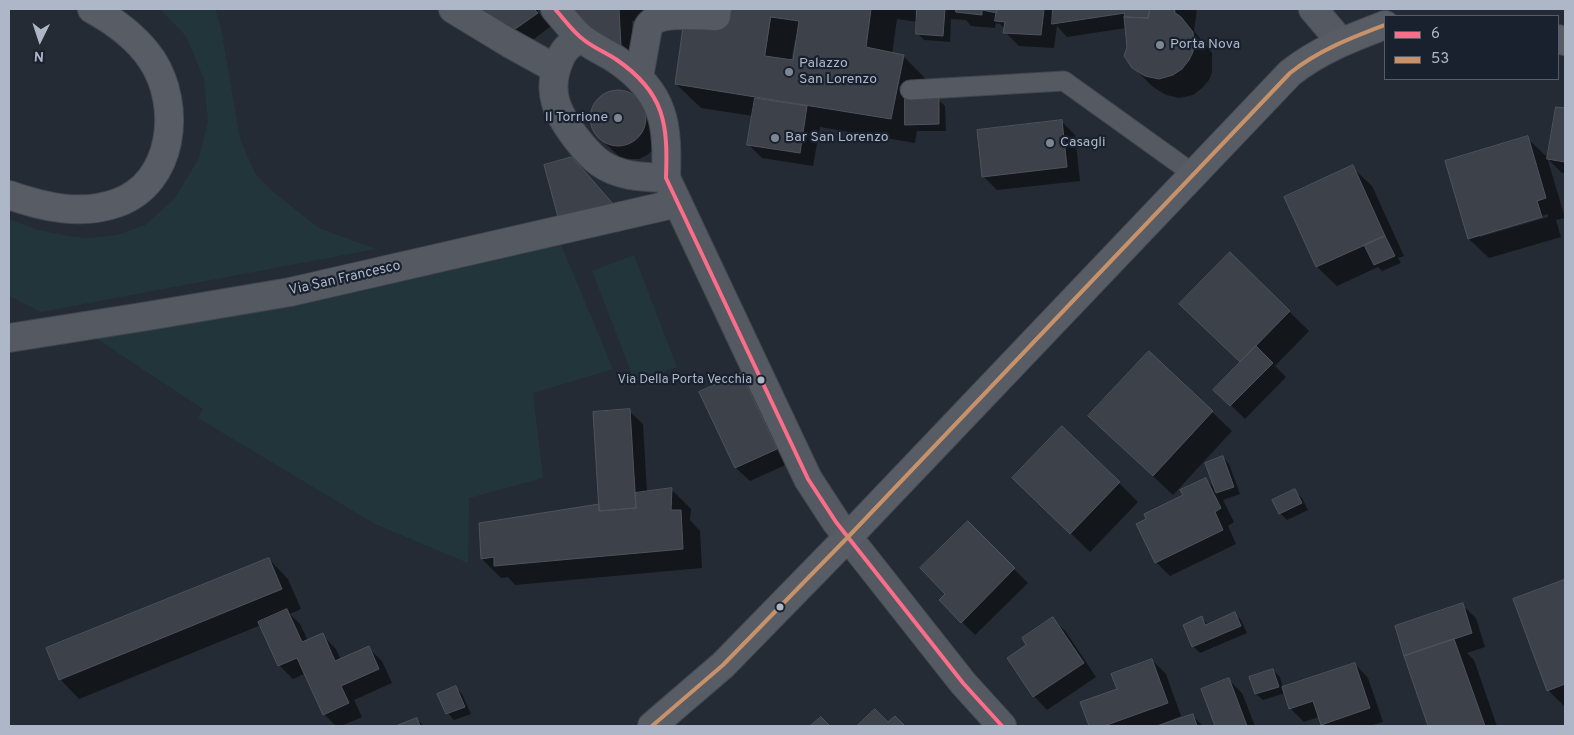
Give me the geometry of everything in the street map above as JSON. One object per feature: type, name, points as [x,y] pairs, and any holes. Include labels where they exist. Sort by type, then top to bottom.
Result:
[{"type":"main road","points":[[9,195],[48,206],[76,210],[97,208],[118,203],[139,190],[156,171],[162,159],[166,148],[170,117],[167,95],[156,67],[146,51],[137,42],[92,9]]},
{"type":"main road","points":[[652,726],[723,665],[1195,175],[1290,73],[1310,58],[1341,42],[1384,25]]},
{"type":"street","points":[[453,9],[509,43],[556,68]]},
{"type":"street","points":[[555,9],[584,40],[611,56],[639,77],[653,97],[665,125],[666,178],[808,479],[826,510],[963,683],[1002,726]]},
{"type":"street","points":[[639,77],[650,23],[656,19],[669,16],[716,16],[717,9]]},
{"type":"street","points":[[1313,9],[1341,42]]},
{"type":"street","points":[[584,40],[578,40],[569,45],[556,68],[553,94],[558,112],[590,155],[601,163],[620,173],[666,178]]},
{"type":"street","name":"Via San Francesco","points":[[9,338],[290,292],[678,203]]},
{"type":"lane","points":[[910,90],[1064,81],[1195,175]]},
{"type":"green space","points":[[160,9],[215,9],[221,28],[240,139],[256,175],[271,190],[319,228],[376,249],[41,312],[9,296],[9,219],[38,230],[69,236],[89,238],[117,235],[145,225],[175,198],[199,158],[208,121],[204,79],[186,36]]},
{"type":"green space","points":[[560,242],[613,369],[533,393],[543,478],[469,498],[468,563],[375,524],[198,418],[203,409],[94,337]]},
{"type":"green space","points":[[634,255],[677,367],[635,382],[592,271]]},
{"type":"building","points":[[469,9],[534,9],[538,13],[508,34]]},
{"type":"building","points":[[571,9],[619,9],[621,46],[606,42]]},
{"type":"building","name":"Palazzo San Lorenzo","points":[[724,9],[871,9],[866,47],[904,55],[891,119],[675,84],[684,20]],"holes":[[[771,17],[799,21],[793,60],[765,56]]]},
{"type":"building","points":[[917,9],[945,9],[943,36],[916,34]]},
{"type":"building","points":[[956,9],[997,9],[997,13],[982,10],[982,15],[956,12]]},
{"type":"building","points":[[997,9],[1044,9],[1041,35],[1003,33],[1005,22],[995,21]]},
{"type":"building","points":[[1053,9],[1150,9],[1148,18],[1124,17],[1125,13],[1052,24]]},
{"type":"building","name":"Porta Nova","points":[[1150,9],[1175,9],[1174,12],[1181,17],[1193,32],[1193,52],[1189,60],[1182,69],[1173,75],[1159,79],[1145,76],[1132,68],[1124,56],[1127,47],[1124,17],[1148,18]]},
{"type":"building","name":"Il Torrione","points":[[613,90],[623,90],[638,98],[644,107],[646,118],[644,129],[638,138],[623,146],[613,146],[602,141],[595,134],[590,123],[590,113],[595,102],[602,95]]},
{"type":"building","points":[[755,98],[807,106],[800,153],[747,145]]},
{"type":"building","points":[[905,98],[939,98],[939,124],[905,125]]},
{"type":"building","points":[[1556,107],[1565,108],[1565,162],[1547,159]]},
{"type":"building","points":[[1062,120],[1067,167],[982,177],[977,130]]},
{"type":"building","points":[[1528,136],[1546,198],[1537,201],[1542,217],[1468,239],[1445,161]]},
{"type":"building","points":[[572,157],[615,206],[558,217],[544,165]]},
{"type":"building","points":[[1353,165],[1385,236],[1316,267],[1284,197]]},
{"type":"building","points":[[1385,236],[1395,256],[1374,265],[1364,245]]},
{"type":"building","points":[[1230,252],[1290,311],[1240,362],[1179,304]]},
{"type":"building","points":[[1256,346],[1273,363],[1230,406],[1213,390]]},
{"type":"building","points":[[1149,351],[1213,411],[1153,476],[1088,416]]},
{"type":"building","points":[[741,373],[777,449],[735,468],[699,392]]},
{"type":"building","points":[[630,409],[636,508],[599,511],[593,412]]},
{"type":"building","points":[[1062,426],[1120,482],[1070,534],[1012,478]]},
{"type":"building","points":[[1223,456],[1234,487],[1216,493],[1205,463]]},
{"type":"building","points":[[1206,478],[1221,508],[1215,512],[1223,530],[1155,563],[1136,524],[1146,519],[1144,514],[1183,495],[1180,490]]},
{"type":"building","points":[[672,488],[671,510],[681,510],[683,549],[494,566],[494,557],[481,559],[479,523],[599,504],[599,511],[636,508],[635,493]]},
{"type":"building","points":[[1295,489],[1302,503],[1279,514],[1272,500]]},
{"type":"building","points":[[968,521],[1015,568],[961,623],[939,600],[945,594],[920,568]]},
{"type":"building","points":[[269,558],[282,589],[59,680],[46,648]]},
{"type":"building","points":[[1564,580],[1565,684],[1547,691],[1513,599]]},
{"type":"building","points":[[1463,603],[1472,633],[1404,656],[1395,626]]},
{"type":"building","points":[[287,609],[302,642],[323,633],[335,661],[369,646],[379,669],[341,686],[349,703],[323,715],[297,658],[278,666],[258,622]]},
{"type":"building","points":[[1235,612],[1241,626],[1192,647],[1183,625],[1202,616],[1205,625]]},
{"type":"building","points":[[1053,617],[1084,663],[1033,697],[1007,658],[1026,645],[1022,638]]},
{"type":"building","points":[[1454,639],[1485,726],[1428,726],[1404,656]]},
{"type":"building","points":[[1152,659],[1168,703],[1104,726],[1089,726],[1080,702],[1117,689],[1111,674]]},
{"type":"building","points":[[1355,663],[1370,708],[1321,725],[1313,701],[1289,709],[1282,687]]},
{"type":"building","points":[[1273,669],[1279,687],[1255,694],[1249,677]]},
{"type":"building","points":[[1229,678],[1247,726],[1215,726],[1201,689]]},
{"type":"building","points":[[456,686],[465,707],[446,714],[437,694]]},
{"type":"building","points":[[875,709],[888,722],[895,716],[905,726],[857,726]]},
{"type":"building","points":[[1193,714],[1197,726],[1157,726]]},
{"type":"building","points":[[821,717],[830,726],[810,726]]},
{"type":"building","points":[[417,718],[420,726],[396,726]]},
{"type":"transit line","name":"6","points":[[555,9],[580,37],[633,72],[654,98],[664,126],[666,178],[808,479],[836,522],[963,683],[1002,726]]},
{"type":"transit line","name":"53","points":[[652,726],[723,665],[848,537],[1290,73],[1324,51],[1384,25]]},
{"type":"place","name":"Porta Nova","points":[[1160,45]]},
{"type":"place","name":"Palazzo San Lorenzo","points":[[789,72]]},
{"type":"place","name":"Il Torrione","points":[[618,118]]},
{"type":"place","name":"Bar San Lorenzo","points":[[775,138]]},
{"type":"place","name":"Casagli","points":[[1050,143]]},
{"type":"place","name":"Via Della Porta Vecchia","points":[[761,380]]}]
